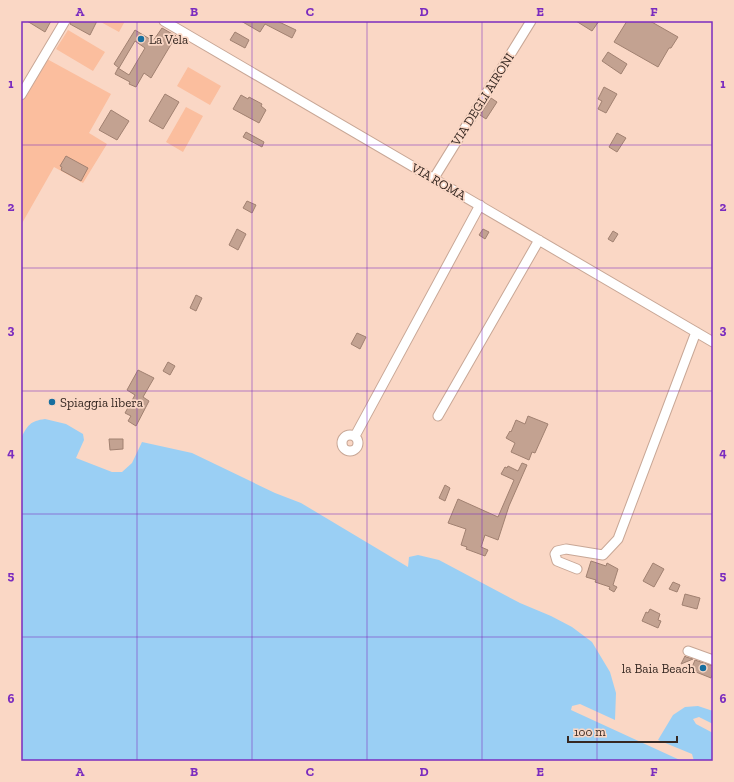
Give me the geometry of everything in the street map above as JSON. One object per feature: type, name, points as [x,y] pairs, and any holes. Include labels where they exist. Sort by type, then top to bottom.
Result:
[{"type":"street","points":[[21,95],[65,21]]},
{"type":"street","name":"VIA ROMA","points":[[164,21],[713,342]]},
{"type":"street","name":"VIA DEGLI AIRONI","points":[[434,178],[531,21]]},
{"type":"street","points":[[355,436],[480,205]]},
{"type":"street","points":[[438,416],[539,240]]},
{"type":"street","points":[[577,569],[557,561],[555,554],[557,551],[566,549],[604,554],[618,539],[696,332]]},
{"type":"street","points":[[688,651],[713,660]]},
{"type":"shaded area","points":[[99,21],[125,21],[119,32]]},
{"type":"shaded area","points":[[68,30],[105,52],[93,71],[56,49]]},
{"type":"shaded area","points":[[47,59],[111,94],[89,133],[107,144],[83,183],[54,167],[21,225],[21,102]]},
{"type":"shaded area","points":[[188,67],[221,86],[210,105],[177,86]]},
{"type":"shaded area","points":[[186,107],[203,116],[183,152],[166,142]]},
{"type":"water","points":[[45,419],[66,424],[83,434],[84,440],[76,458],[112,472],[122,472],[132,463],[142,442],[192,453],[275,493],[301,503],[408,567],[409,557],[418,555],[439,560],[520,603],[572,627],[592,642],[610,672],[616,693],[615,720],[580,704],[572,706],[571,710],[682,761],[21,761],[21,438],[30,424]]},
{"type":"water","points":[[698,706],[713,711],[713,724],[699,717],[693,719],[696,724],[713,733],[713,761],[694,761],[692,754],[658,740],[673,715],[685,707]]},
{"type":"building","points":[[27,21],[51,21],[45,32]]},
{"type":"building","points":[[71,21],[97,21],[90,35],[70,24]]},
{"type":"building","points":[[241,21],[277,21],[296,30],[292,38],[265,24],[260,32]]},
{"type":"building","points":[[576,21],[599,21],[592,31]]},
{"type":"building","points":[[627,21],[650,21],[678,37],[671,48],[669,48],[658,67],[614,42]]},
{"type":"building","points":[[162,28],[176,36],[151,78],[144,73],[136,87],[115,74],[118,68],[129,75],[145,48],[135,41],[119,68],[114,64],[135,30],[153,41]]},
{"type":"building","points":[[235,32],[249,40],[245,48],[230,40]]},
{"type":"building","points":[[608,52],[627,64],[621,74],[602,61]]},
{"type":"building","points":[[604,87],[617,94],[606,113],[598,109],[602,101],[598,99]]},
{"type":"building","points":[[165,94],[179,102],[163,129],[149,121]]},
{"type":"building","points":[[241,95],[248,99],[249,97],[262,104],[261,106],[266,110],[259,123],[233,109]]},
{"type":"building","points":[[491,98],[497,102],[486,119],[480,115]]},
{"type":"building","points":[[111,110],[129,121],[117,140],[99,130]]},
{"type":"building","points":[[246,132],[264,142],[262,147],[243,137]]},
{"type":"building","points":[[617,133],[626,138],[617,152],[609,147]]},
{"type":"building","points":[[66,156],[88,168],[81,181],[61,170],[62,167],[60,166]]},
{"type":"building","points":[[247,201],[256,205],[252,213],[243,208]]},
{"type":"building","points":[[237,229],[246,234],[238,250],[229,245]]},
{"type":"building","points":[[483,229],[489,232],[485,239],[479,235]]},
{"type":"building","points":[[613,231],[618,234],[613,242],[608,239]]},
{"type":"building","points":[[196,295],[202,298],[196,311],[190,308]]},
{"type":"building","points":[[357,333],[366,337],[360,349],[351,344]]},
{"type":"building","points":[[168,362],[175,366],[170,375],[163,371]]},
{"type":"building","points":[[138,370],[154,378],[143,397],[149,401],[136,426],[128,421],[131,416],[125,413],[135,395],[127,390]]},
{"type":"building","points":[[528,416],[548,424],[535,453],[532,452],[529,460],[511,452],[515,443],[506,438],[510,431],[511,432],[516,420],[525,424]]},
{"type":"building","points":[[109,439],[123,439],[123,449],[110,450]]},
{"type":"building","points":[[522,463],[527,465],[509,506],[498,540],[485,535],[481,547],[488,550],[485,556],[466,549],[467,547],[461,545],[466,529],[448,523],[458,499],[498,517],[514,480],[501,474],[505,467],[507,468],[508,466],[518,471]]},
{"type":"building","points":[[445,485],[450,488],[445,501],[439,498]]},
{"type":"building","points":[[591,561],[606,566],[607,563],[618,569],[613,585],[617,587],[614,592],[609,589],[610,587],[586,577]]},
{"type":"building","points":[[653,563],[664,569],[654,587],[643,581]]},
{"type":"building","points":[[673,582],[680,585],[677,592],[669,589]]},
{"type":"building","points":[[685,594],[700,598],[697,609],[682,605]]},
{"type":"building","points":[[650,609],[660,614],[658,620],[661,621],[658,628],[642,621],[646,612],[648,613]]},
{"type":"building","points":[[685,656],[693,659],[681,664]]},
{"type":"building","name":"la Baia Beach","points":[[695,660],[713,666],[711,678],[691,670]]},
{"type":"place","name":"La Vela","points":[[141,39]]},
{"type":"place","name":"Spiaggia libera","points":[[52,402]]},
{"type":"place","name":"la Baia Beach","points":[[703,668]]}]
